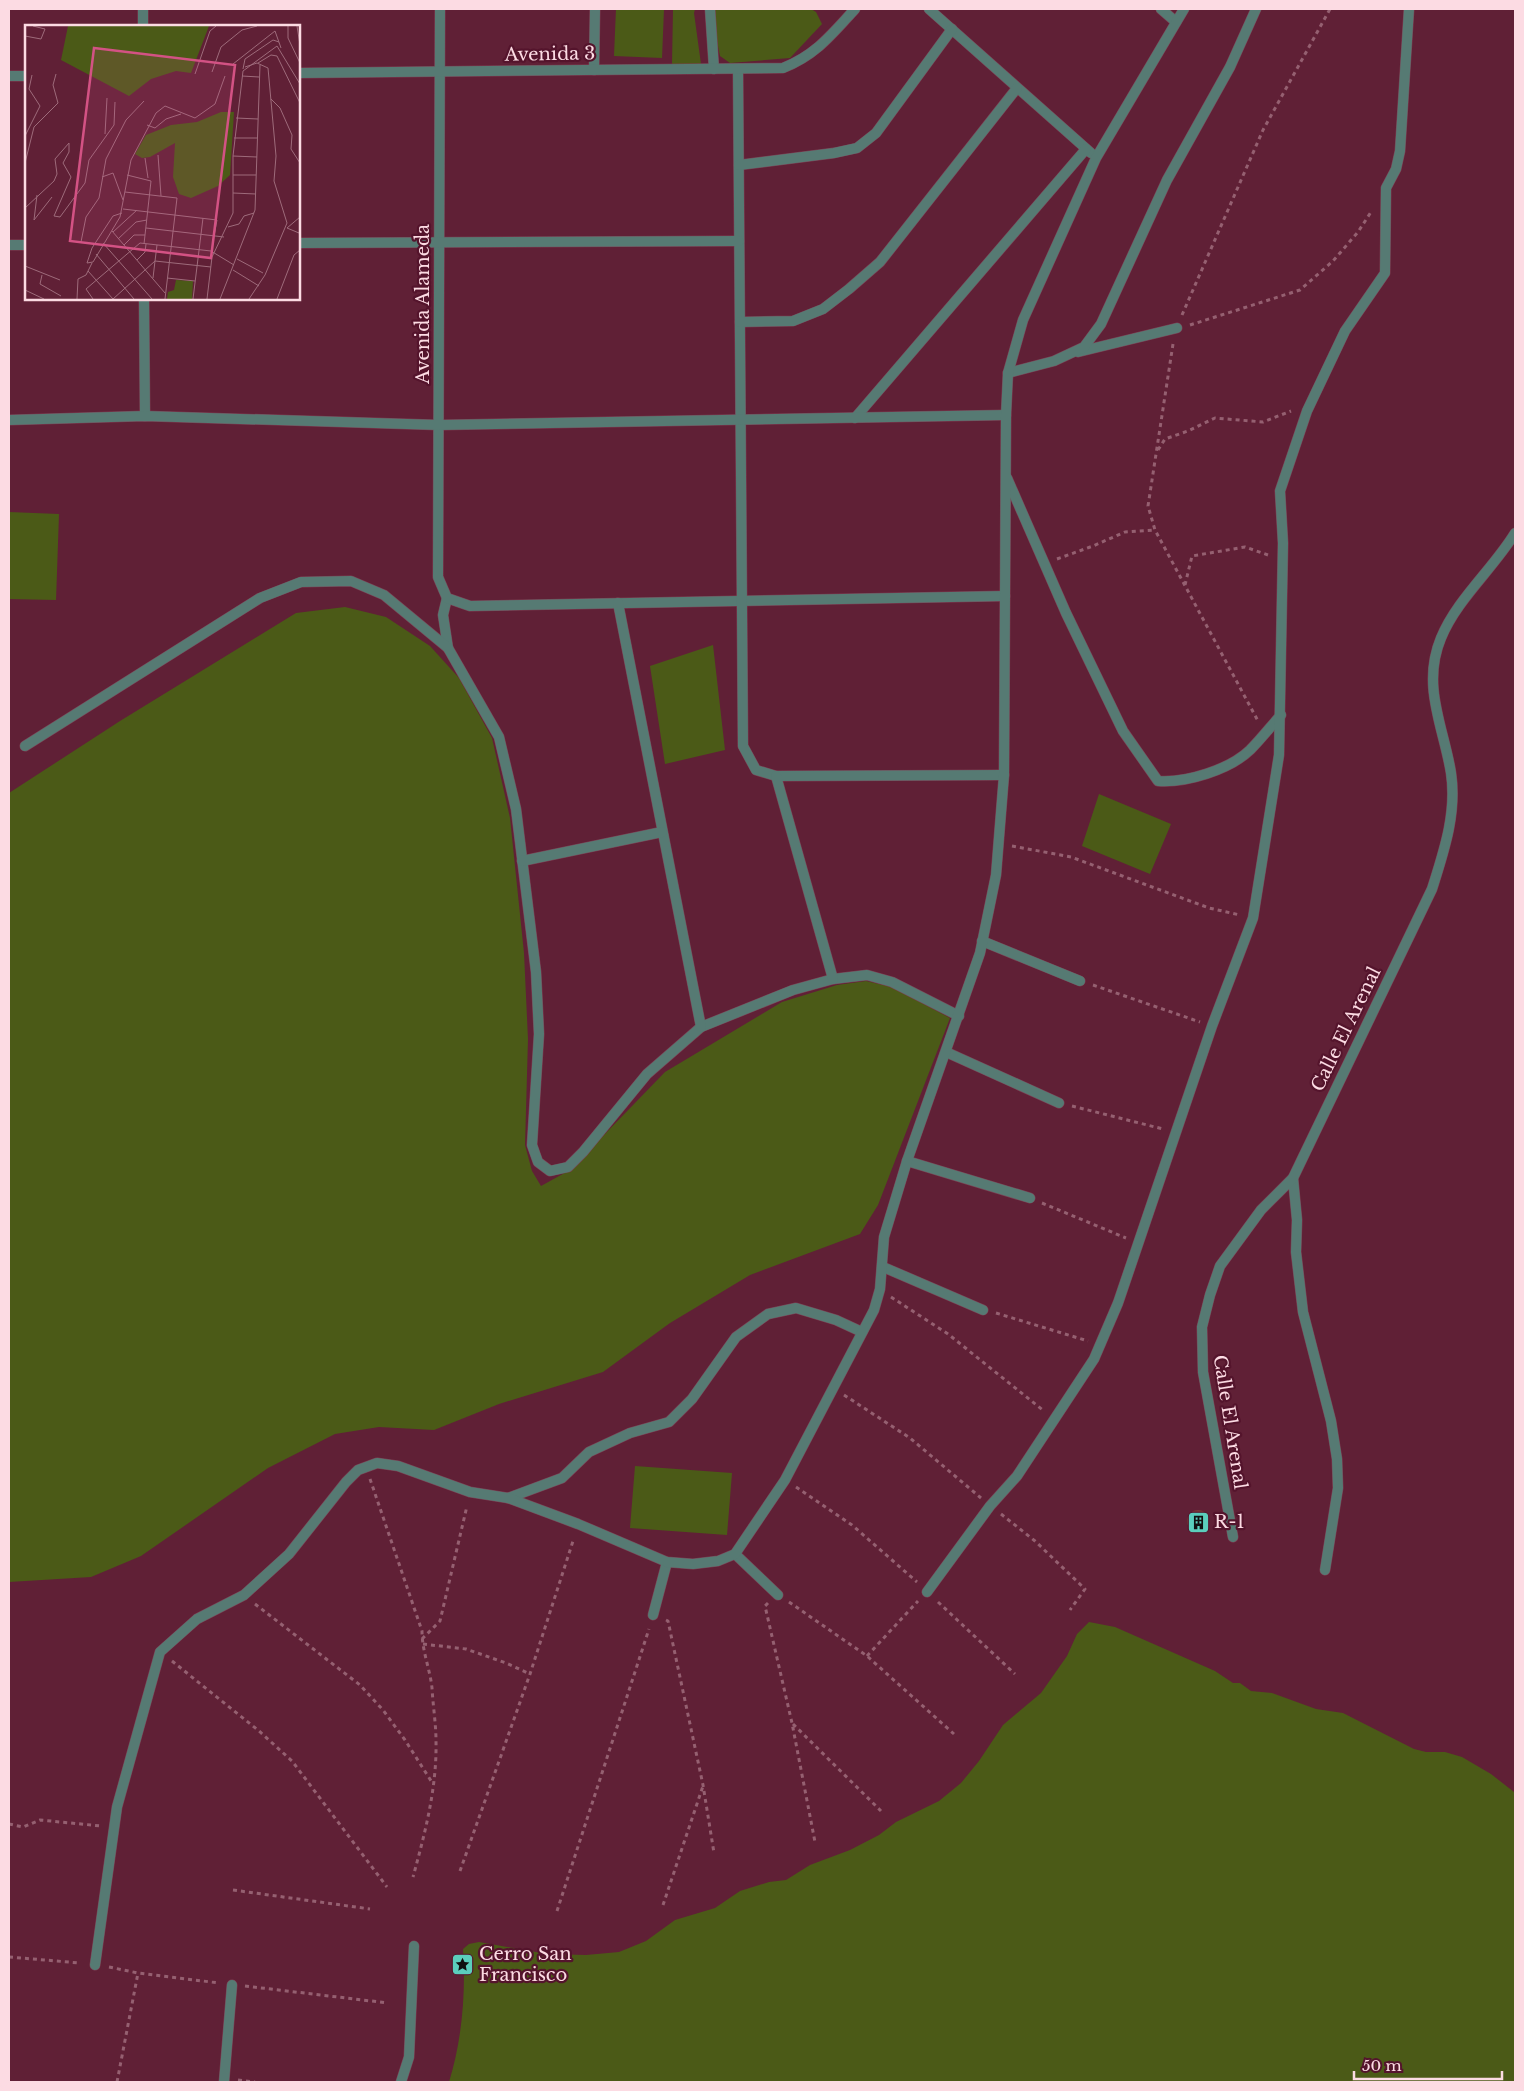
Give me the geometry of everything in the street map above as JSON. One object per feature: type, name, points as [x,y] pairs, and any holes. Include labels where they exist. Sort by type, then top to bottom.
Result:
[{"type":"street","points":[[143,9],[143,25]]},
{"type":"street","name":"Avenida Alameda","points":[[440,9],[438,577],[447,598]]},
{"type":"street","points":[[594,70],[595,9]]},
{"type":"street","points":[[710,9],[714,69]]},
{"type":"street","name":"Avenida 3","points":[[300,73],[783,68],[801,61],[820,47],[855,9]]},
{"type":"street","points":[[929,9],[1096,158]]},
{"type":"street","points":[[1161,9],[1176,22]]},
{"type":"street","points":[[95,1964],[117,1807],[160,1652],[197,1619],[244,1595],[290,1554],[346,1482],[358,1470],[377,1463],[398,1466],[470,1492],[508,1498],[578,1524],[667,1562],[693,1564],[718,1561],[735,1554],[749,1536],[785,1480],[874,1310],[880,1289],[884,1237],[907,1161],[959,1016],[982,941],[996,874],[1004,775],[1006,415],[1008,373],[1023,320],[1096,158],[1184,9]]},
{"type":"street","points":[[1008,373],[1054,361],[1084,347],[1101,324],[1167,180],[1230,67],[1256,9]]},
{"type":"street","points":[[927,1592],[990,1506],[1017,1476],[1094,1359],[1118,1303],[1174,1132],[1253,918],[1279,754],[1283,560],[1280,491],[1311,404],[1345,331],[1385,273],[1386,188],[1396,169],[1400,151],[1409,9]]},
{"type":"street","points":[[738,165],[834,153],[857,148],[876,133],[952,29]]},
{"type":"street","points":[[738,68],[743,746],[756,770],[776,776],[1004,775]]},
{"type":"street","points":[[9,76],[25,76]]},
{"type":"street","points":[[740,322],[793,321],[823,310],[849,289],[880,262],[1018,88]]},
{"type":"street","points":[[855,418],[1086,149]]},
{"type":"street","points":[[300,243],[739,241]]},
{"type":"street","points":[[9,246],[25,245]]},
{"type":"street","points":[[144,300],[145,416]]},
{"type":"street","points":[[1066,355],[1177,328]]},
{"type":"street","points":[[9,420],[145,416],[439,425],[1006,415]]},
{"type":"street","points":[[1006,475],[1044,563],[1123,731],[1147,768],[1158,781],[1175,782],[1222,768],[1249,751],[1281,714]]},
{"type":"street","name":"Calle El Arenal","points":[[1233,1537],[1203,1372],[1202,1327],[1210,1295],[1220,1266],[1261,1210],[1293,1178],[1432,889],[1447,844],[1452,810],[1451,774],[1437,719],[1433,694],[1435,661],[1440,639],[1459,607],[1506,548],[1515,533]]},
{"type":"street","points":[[25,746],[260,598],[300,582],[351,581],[384,595],[448,648],[499,737],[516,809],[536,981],[539,1034],[532,1145],[538,1162],[550,1171],[568,1167],[583,1152],[647,1074],[701,1028],[793,990],[833,979],[868,976],[892,982],[959,1016]]},
{"type":"street","points":[[448,648],[443,615],[447,598],[470,606],[1005,596]]},
{"type":"street","points":[[618,604],[701,1028]]},
{"type":"street","points":[[776,776],[833,979]]},
{"type":"street","points":[[522,861],[662,832]]},
{"type":"street","points":[[982,941],[1080,981]]},
{"type":"street","points":[[946,1052],[1059,1103]]},
{"type":"street","points":[[907,1161],[1030,1198]]},
{"type":"street","points":[[1293,1178],[1297,1220],[1296,1252],[1302,1312],[1331,1421],[1337,1459],[1338,1488],[1325,1570]]},
{"type":"street","points":[[883,1267],[983,1310]]},
{"type":"street","points":[[508,1498],[562,1478],[589,1452],[630,1433],[669,1422],[692,1399],[736,1337],[768,1314],[796,1308],[836,1320],[862,1332]]},
{"type":"street","points":[[735,1554],[778,1595]]},
{"type":"street","points":[[653,1615],[667,1562]]},
{"type":"street","points":[[401,2082],[409,2057],[414,1946]]},
{"type":"street","points":[[224,2082],[232,1985]]},
{"type":"path","points":[[1265,733],[1155,530],[1148,506],[1177,328],[1263,130],[1330,9]]},
{"type":"path","points":[[1177,328],[1300,290],[1333,261],[1358,232],[1372,210]]},
{"type":"path","points":[[1156,452],[1165,439],[1188,431],[1215,418],[1263,422],[1311,404]]},
{"type":"path","points":[[1044,563],[1093,546],[1125,532],[1155,530]]},
{"type":"path","points":[[1185,585],[1192,556],[1246,547],[1283,560]]},
{"type":"path","points":[[998,844],[1071,857],[1210,908],[1253,918]]},
{"type":"path","points":[[1080,981],[1212,1026]]},
{"type":"path","points":[[1059,1103],[1174,1132]]},
{"type":"path","points":[[1030,1198],[1137,1242]]},
{"type":"path","points":[[880,1289],[948,1334],[1055,1419]]},
{"type":"path","points":[[983,1310],[1100,1345]]},
{"type":"path","points":[[833,1388],[910,1438],[990,1506],[1035,1541],[1085,1589],[1070,1610]]},
{"type":"path","points":[[366,1467],[422,1631],[422,1642],[431,1676],[436,1741],[434,1785],[424,1839],[413,1878]]},
{"type":"path","points":[[785,1480],[852,1525],[1015,1674]]},
{"type":"path","points":[[422,1642],[440,1621],[470,1492]]},
{"type":"path","points":[[460,1871],[530,1674],[578,1524]]},
{"type":"path","points":[[868,1656],[927,1592]]},
{"type":"path","points":[[244,1595],[360,1685],[383,1710],[434,1785]]},
{"type":"path","points":[[815,1842],[792,1723],[765,1606],[778,1595],[868,1656],[954,1734]]},
{"type":"path","points":[[557,1911],[653,1615],[668,1621],[703,1785],[714,1853]]},
{"type":"path","points":[[422,1642],[466,1649],[506,1663],[530,1674]]},
{"type":"path","points":[[160,1652],[259,1731],[292,1761],[387,1887]]},
{"type":"path","points":[[792,1723],[881,1812]]},
{"type":"path","points":[[663,1905],[703,1785]]},
{"type":"path","points":[[9,1824],[24,1827],[40,1820],[114,1828]]},
{"type":"path","points":[[233,1890],[370,1909]]},
{"type":"path","points":[[9,1957],[95,1964],[232,1985]]},
{"type":"path","points":[[95,1964],[138,1973],[388,2003]]},
{"type":"path","points":[[117,2082],[138,1973]]},
{"type":"green space","points":[[616,9],[664,9],[662,58],[614,56]]},
{"type":"green space","points":[[673,9],[695,9],[701,64],[672,64]]},
{"type":"green space","points":[[713,9],[811,9],[816,12],[822,24],[790,58],[730,63],[720,56],[713,21]]},
{"type":"green space","points":[[9,512],[59,514],[56,600],[9,599]]},
{"type":"green space","points":[[345,607],[386,617],[430,646],[459,678],[492,738],[510,818],[524,953],[528,1039],[525,1145],[532,1171],[541,1186],[570,1170],[665,1072],[782,1002],[837,985],[866,981],[892,987],[950,1018],[878,1205],[860,1234],[750,1275],[670,1323],[603,1372],[499,1404],[434,1430],[379,1427],[335,1434],[268,1468],[141,1556],[91,1577],[9,1582],[9,793],[120,721],[296,613]]},
{"type":"green space","points":[[713,645],[725,750],[665,764],[650,666]]},
{"type":"green space","points":[[1099,794],[1171,824],[1150,874],[1082,846]]},
{"type":"green space","points":[[635,1466],[732,1473],[727,1535],[630,1528]]},
{"type":"green space","points":[[1089,1622],[1115,1627],[1215,1671],[1233,1683],[1240,1683],[1251,1691],[1272,1693],[1316,1709],[1343,1713],[1414,1749],[1426,1752],[1445,1752],[1462,1757],[1491,1774],[1514,1792],[1515,2082],[449,2082],[457,2050],[462,2016],[463,1949],[469,1944],[479,1942],[547,1954],[586,1955],[619,1952],[646,1941],[675,1920],[715,1908],[740,1891],[769,1882],[786,1880],[810,1865],[850,1850],[879,1835],[896,1822],[939,1801],[961,1783],[979,1761],[1003,1725],[1041,1693],[1067,1656],[1077,1634]]},
{"type":"building","name":"R-1","points":[[1198,1510],[1206,1513],[1209,1521],[1206,1529],[1198,1532],[1190,1529],[1187,1521],[1190,1513]]},
{"type":"place","name":"R-1","points":[[1198,1522]]},
{"type":"place","name":"Cerro San Francisco","points":[[463,1964]]}]
